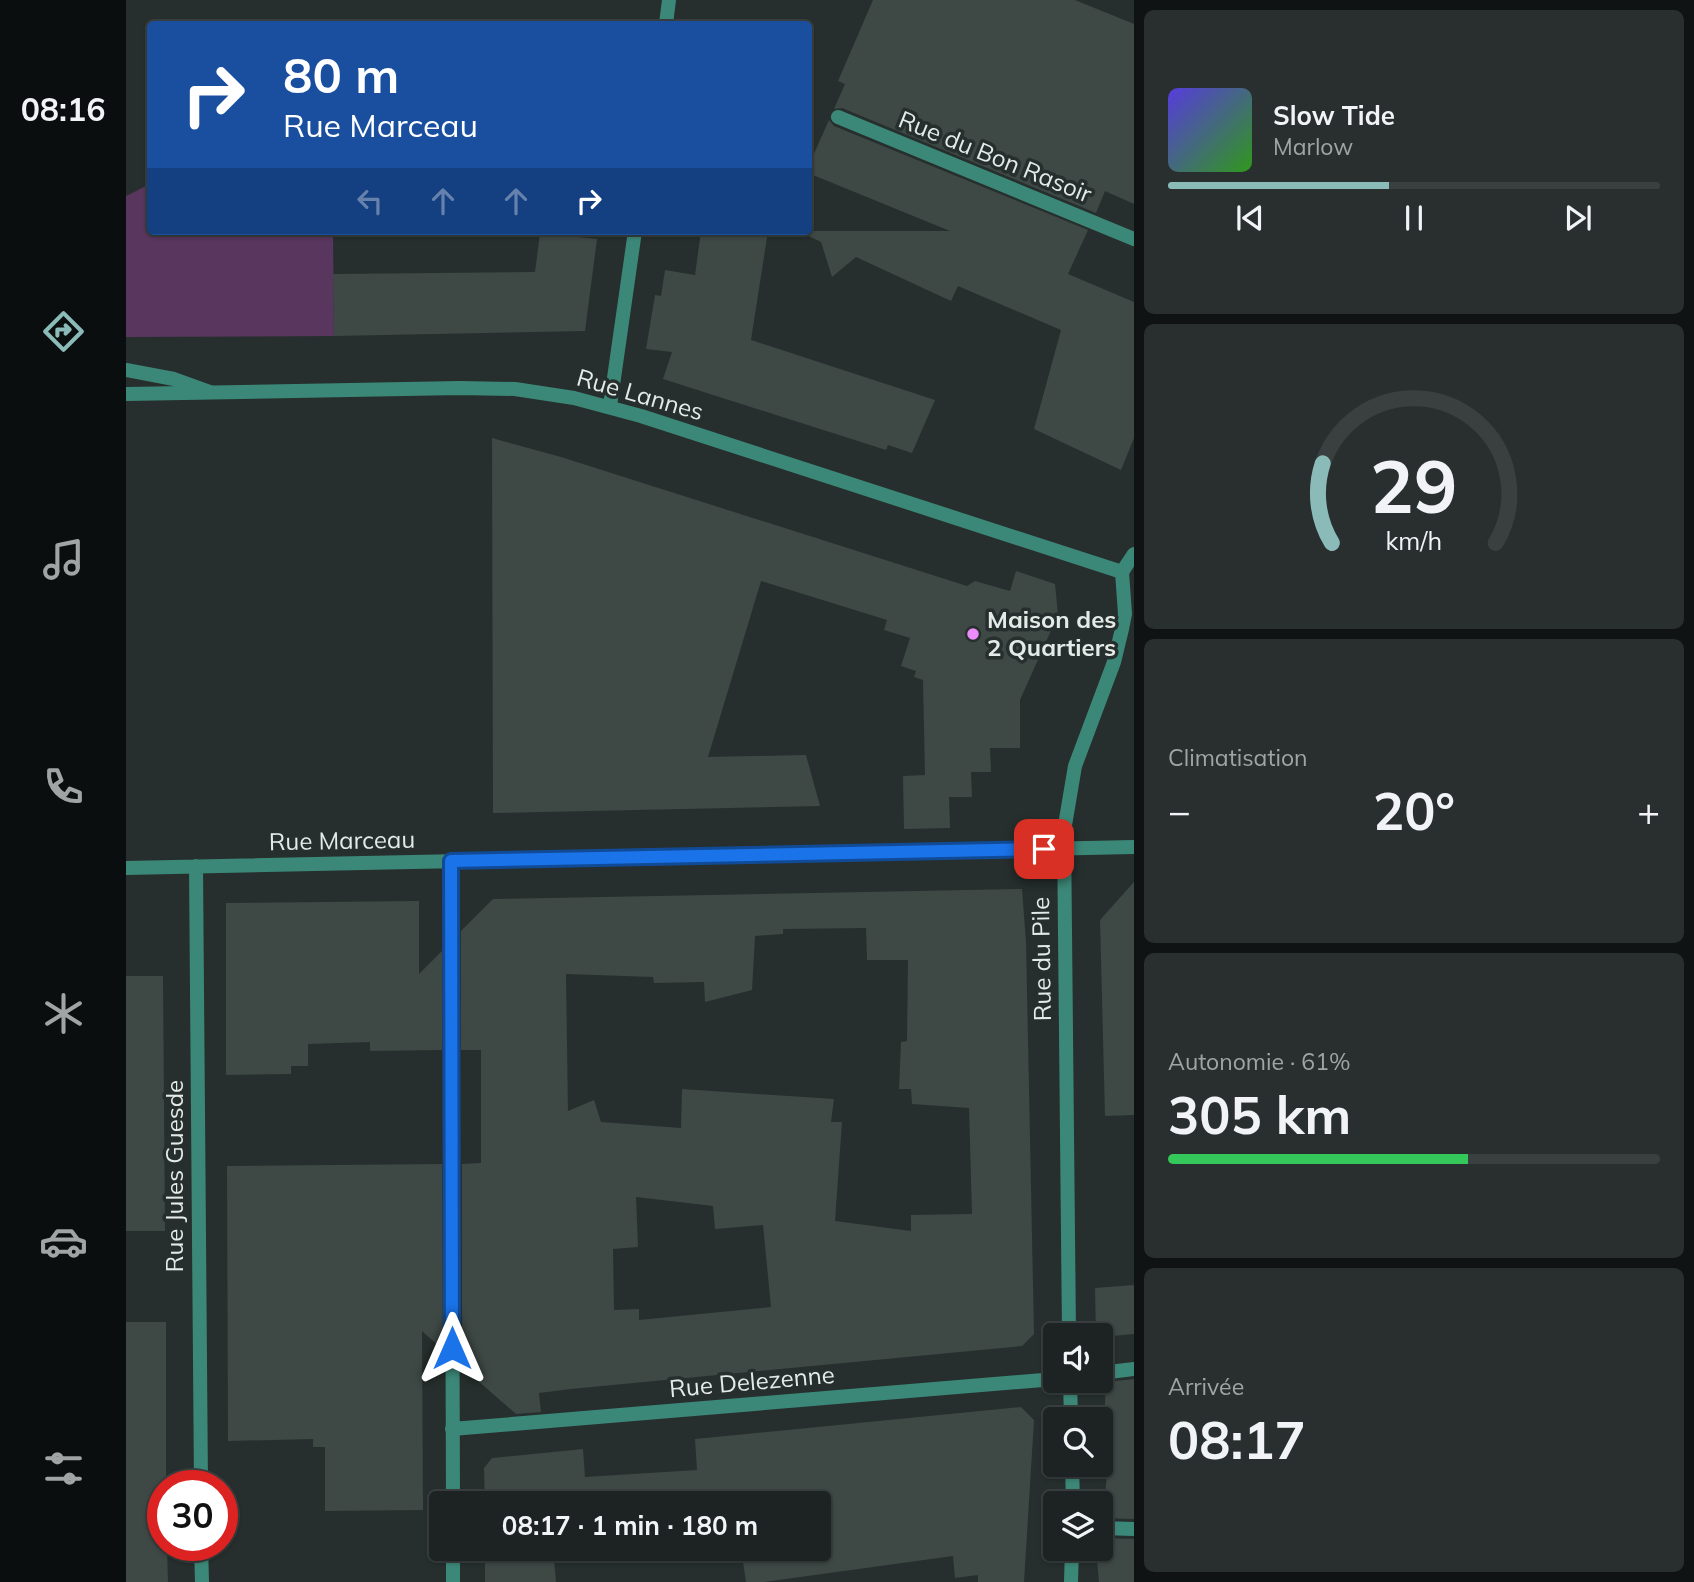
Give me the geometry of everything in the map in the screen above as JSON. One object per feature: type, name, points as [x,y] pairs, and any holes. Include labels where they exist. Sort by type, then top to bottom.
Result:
[{"type":"street","points":[[666,21],[669,0]]},
{"type":"street","name":"Rue du Bon Rasoir","points":[[838,117],[1134,239]]},
{"type":"street","points":[[610,406],[634,235]]},
{"type":"street","points":[[126,370],[174,379],[211,392]]},
{"type":"street","name":"Rue Lannes","points":[[126,394],[504,388],[546,394],[610,406],[1122,572]]},
{"type":"street","points":[[1122,572],[1134,554]]},
{"type":"street","name":"Rue du Pile","points":[[1069,1323],[1063,849],[1075,766],[1114,662],[1122,629],[1125,614],[1122,572]]},
{"type":"street","name":"Rue Marceau","points":[[126,867],[1134,847]]},
{"type":"street","points":[[451,861],[453,1491]]},
{"type":"street","name":"Rue Jules Guesde","points":[[196,866],[201,1470]]},
{"type":"street","points":[[1113,1372],[1134,1369]]},
{"type":"street","name":"Rue Delezenne","points":[[452,1429],[1043,1380]]},
{"type":"street","points":[[1113,1528],[1134,1529]]},
{"type":"street","points":[[201,1561],[202,1582]]},
{"type":"street","points":[[453,1561],[453,1582]]},
{"type":"street","points":[[1071,1582],[1072,1561]]},
{"type":"shaded area","points":[[147,186],[147,235],[333,235],[334,336],[126,337],[126,196]]},
{"type":"building","points":[[873,0],[1075,0],[1134,24],[1134,204],[1105,191],[1096,213],[842,108],[834,109],[845,84],[838,81]]},
{"type":"building","points":[[829,120],[834,126],[1088,230],[1068,274],[1134,302],[1134,438],[1121,470],[1034,429],[1061,330],[958,286],[951,301],[856,257],[832,277],[821,242],[806,235],[812,235],[812,231],[950,231],[812,175],[812,158]]},
{"type":"building","points":[[540,235],[597,239],[585,331],[334,336],[333,274],[535,272]]},
{"type":"building","points":[[700,235],[767,235],[751,340],[935,400],[912,453],[888,445],[886,450],[663,379],[672,352],[646,349],[655,295],[661,296],[665,270],[695,275]]},
{"type":"building","name":"Maison des 2 Quartiers","points":[[492,438],[561,457],[967,586],[975,581],[1010,591],[1016,571],[1055,584],[1058,615],[1020,700],[1020,748],[990,748],[991,772],[971,772],[972,797],[949,797],[950,828],[904,829],[903,776],[925,775],[923,680],[914,677],[916,671],[901,666],[910,638],[884,630],[887,620],[761,581],[708,757],[806,755],[820,806],[493,813]]},
{"type":"building","points":[[1134,882],[1134,1115],[1105,1116],[1100,920]]},
{"type":"building","points":[[1022,889],[1026,942],[1034,1334],[1022,1346],[539,1393],[541,1412],[516,1414],[462,1367],[462,1164],[481,1163],[481,1050],[461,1050],[461,931],[493,899]],"holes":[[[866,928],[867,960],[908,960],[907,1041],[901,1042],[899,1089],[911,1089],[912,1104],[969,1108],[972,1214],[911,1215],[911,1231],[835,1221],[842,1122],[831,1122],[834,1099],[682,1089],[681,1128],[601,1122],[594,1100],[568,1111],[566,974],[653,977],[654,983],[704,982],[705,1002],[752,990],[755,936],[783,934],[783,929]],[[636,1197],[713,1206],[715,1229],[763,1225],[771,1307],[639,1320],[639,1309],[614,1310],[613,1249],[638,1247]]]},
{"type":"building","points":[[419,901],[419,974],[442,951],[442,1050],[370,1051],[370,1042],[308,1044],[308,1066],[291,1066],[291,1074],[226,1075],[226,903]]},
{"type":"building","points":[[126,976],[163,976],[165,1231],[126,1231]]},
{"type":"building","points":[[442,1164],[443,1350],[422,1331],[423,1510],[325,1511],[325,1447],[313,1447],[313,1439],[228,1441],[227,1166]]},
{"type":"building","points":[[1134,1285],[1134,1334],[1113,1336],[1113,1323],[1096,1323],[1095,1288]]},
{"type":"building","points":[[126,1322],[166,1322],[166,1470],[147,1470],[147,1561],[167,1561],[168,1582],[126,1582]]},
{"type":"building","points":[[1134,1379],[1134,1519],[1113,1518],[1113,1491],[1105,1491],[1107,1477],[1113,1477],[1113,1407],[1105,1407],[1105,1393],[1113,1393],[1113,1381]]},
{"type":"building","points":[[1021,1407],[1034,1420],[1024,1582],[978,1582],[978,1575],[955,1578],[953,1556],[764,1582],[746,1582],[743,1561],[831,1561],[831,1491],[485,1491],[484,1468],[492,1458],[583,1449],[585,1477],[697,1470],[695,1439]]},
{"type":"building","points":[[1113,1538],[1134,1539],[1134,1582],[1099,1582],[1097,1561],[1113,1561]]},
{"type":"building","points":[[485,1561],[554,1561],[556,1582],[485,1582]]},
{"type":"place","name":"Maison des 2 Quartiers","points":[[973,634]]},
{"type":"route","points":[[452,1348],[451,861],[1044,849]]}]
